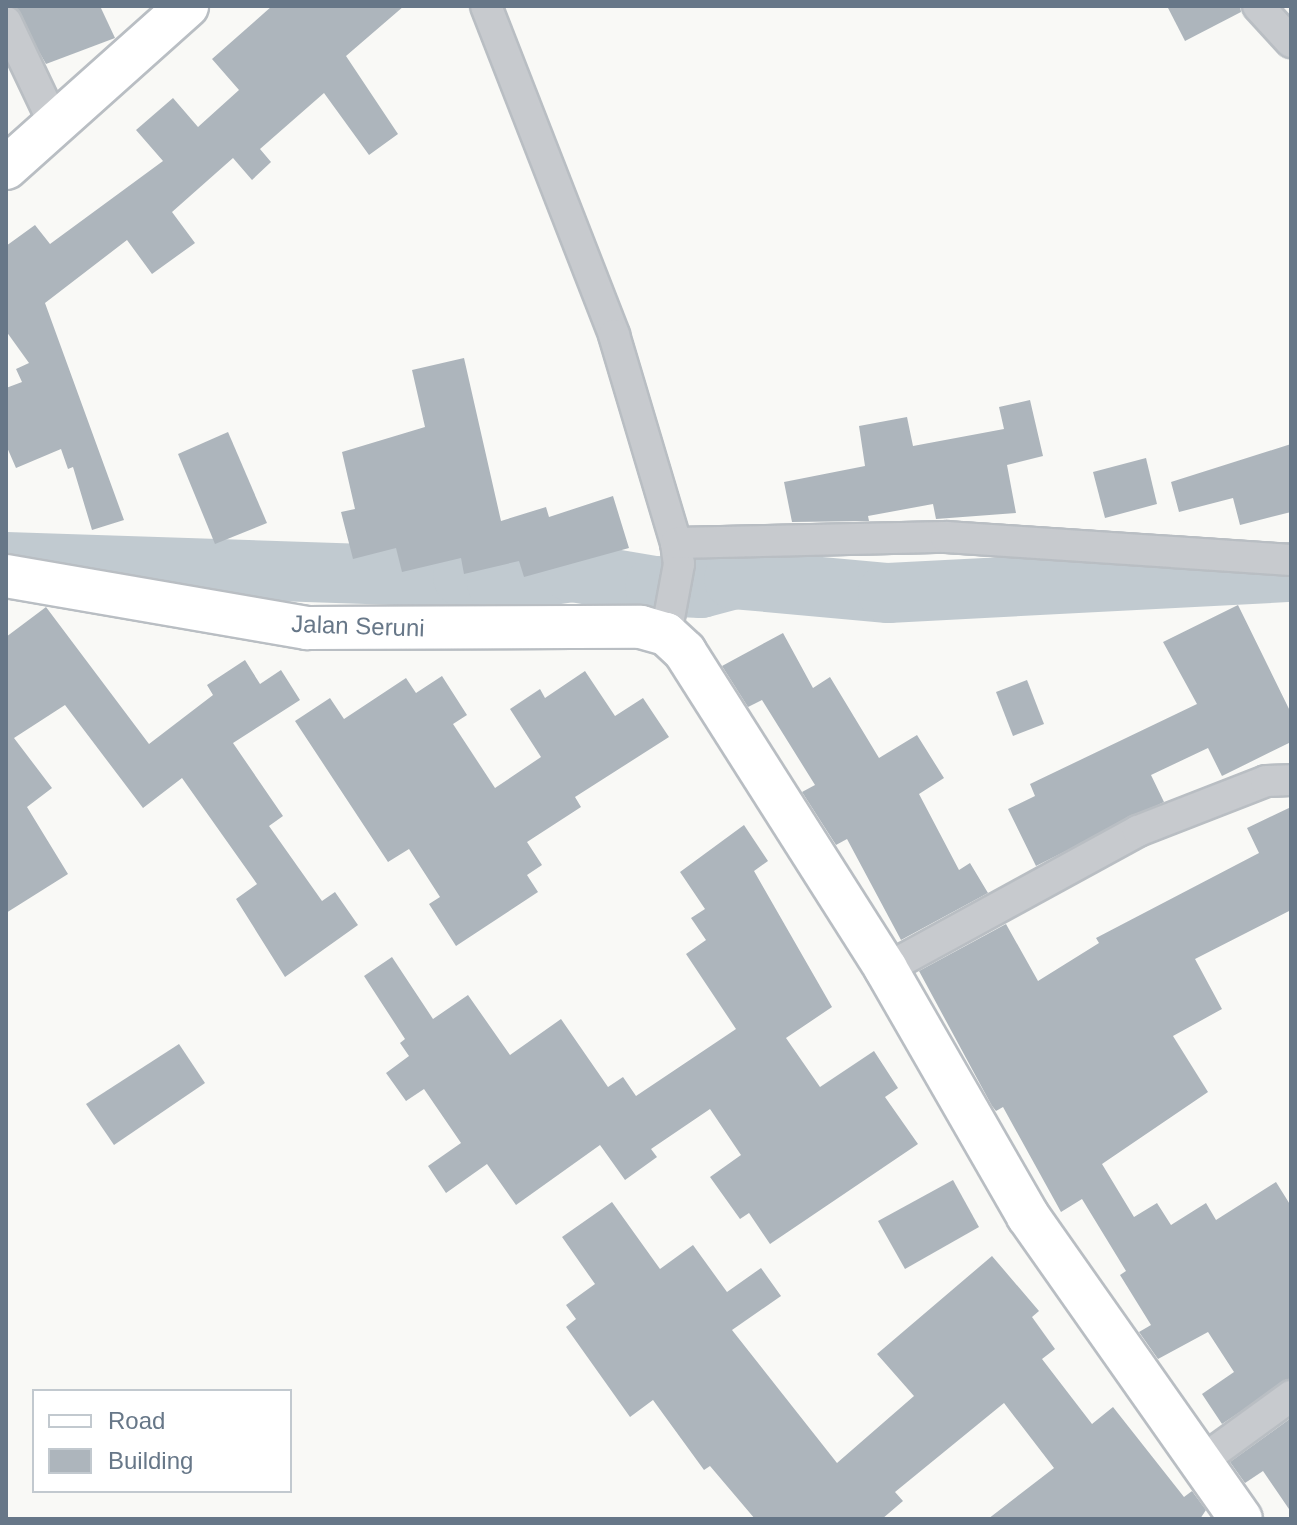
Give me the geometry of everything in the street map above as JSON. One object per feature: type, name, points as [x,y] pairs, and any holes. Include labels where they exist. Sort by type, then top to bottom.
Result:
[{"type":"street","points":[[6,168],[187,6]]},
{"type":"street","points":[[486,6],[614,335],[678,554],[669,620],[685,652],[886,969],[1028,1216],[1203,1460],[1241,1519]]},
{"type":"street","points":[[1258,6],[1291,42]]},
{"type":"street","points":[[6,22],[55,125]]},
{"type":"street","points":[[678,554],[946,537],[1291,560]]},
{"type":"street","name":"Jalan Seruni","points":[[6,576],[307,628],[641,627],[669,620]]},
{"type":"street","points":[[886,969],[1138,831],[1266,781],[1291,780]]},
{"type":"street","points":[[1203,1460],[1291,1396]]},
{"type":"building","points":[[13,6],[100,6],[115,38],[46,64]]},
{"type":"building","points":[[272,6],[404,6],[346,56],[398,134],[369,155],[324,93],[260,149],[271,162],[252,180],[233,158],[172,212],[195,243],[152,274],[127,240],[45,303],[124,520],[92,530],[73,467],[68,469],[61,449],[16,468],[6,445],[6,388],[22,382],[16,369],[29,363],[6,331],[6,246],[35,225],[50,244],[163,161],[136,130],[173,98],[198,127],[239,90],[212,59]]},
{"type":"building","points":[[1167,6],[1240,6],[1241,12],[1185,41]]},
{"type":"building","points":[[464,358],[501,521],[546,507],[549,517],[613,496],[629,548],[524,577],[519,561],[464,574],[461,558],[402,572],[396,548],[353,559],[341,512],[355,509],[342,452],[425,427],[412,370]]},
{"type":"building","points":[[1030,400],[1043,456],[1007,465],[1016,513],[936,519],[933,504],[868,516],[869,521],[792,522],[784,482],[865,466],[859,426],[907,417],[913,446],[1004,429],[999,407]]},
{"type":"building","points":[[228,432],[267,523],[215,544],[178,454]]},
{"type":"building","points":[[1291,444],[1291,512],[1240,525],[1233,498],[1179,512],[1171,482]]},
{"type":"building","points":[[1146,458],[1157,504],[1105,518],[1093,472]]},
{"type":"building","points":[[1238,605],[1291,713],[1291,742],[1222,776],[1208,748],[1151,775],[1164,802],[1036,866],[1008,809],[1035,796],[1030,784],[1197,704],[1163,642]]},
{"type":"building","points":[[46,607],[149,744],[213,695],[207,685],[245,660],[260,684],[281,670],[300,700],[233,743],[283,816],[269,826],[322,901],[335,892],[358,925],[285,977],[236,899],[257,884],[182,778],[143,808],[65,705],[14,738],[52,788],[27,807],[68,874],[6,913],[6,637]]},
{"type":"building","points":[[783,633],[813,688],[830,677],[879,758],[917,735],[944,778],[919,794],[959,870],[970,863],[988,893],[901,940],[847,839],[836,845],[802,792],[815,785],[762,700],[748,707],[722,666]]},
{"type":"building","points":[[585,671],[615,716],[643,698],[669,737],[575,797],[581,807],[527,842],[542,865],[527,875],[538,892],[456,946],[429,904],[440,897],[409,849],[388,862],[295,721],[330,698],[344,719],[406,678],[416,693],[442,676],[467,715],[453,724],[495,788],[541,757],[510,709],[540,689],[545,698]]},
{"type":"building","points":[[1027,680],[1044,724],[1013,736],[996,692]]},
{"type":"building","points":[[1291,807],[1291,910],[1195,959],[1222,1009],[1173,1036],[1208,1092],[1102,1164],[1134,1217],[1157,1203],[1171,1225],[1206,1203],[1216,1220],[1276,1182],[1291,1206],[1291,1378],[1222,1424],[1202,1394],[1234,1372],[1208,1332],[1158,1359],[1139,1332],[1151,1325],[1120,1275],[1126,1271],[1082,1199],[1061,1212],[1003,1107],[996,1111],[992,1106],[919,971],[1006,924],[1038,981],[1099,943],[1096,938],[1259,853],[1247,828]]},
{"type":"building","points":[[744,825],[768,861],[754,871],[832,1007],[786,1038],[820,1087],[874,1051],[898,1088],[885,1097],[918,1144],[770,1244],[749,1213],[740,1219],[710,1177],[741,1155],[710,1109],[651,1149],[657,1157],[625,1180],[600,1145],[516,1205],[487,1164],[446,1193],[428,1166],[461,1143],[424,1089],[406,1101],[386,1073],[409,1056],[400,1043],[405,1039],[364,976],[392,957],[433,1019],[468,995],[510,1055],[561,1019],[608,1087],[623,1077],[636,1096],[736,1029],[686,954],[706,940],[691,918],[705,909],[680,872]]},
{"type":"building","points":[[179,1044],[205,1083],[114,1145],[86,1104]]},
{"type":"building","points":[[953,1180],[979,1227],[905,1269],[878,1221]]},
{"type":"building","points":[[612,1202],[660,1269],[693,1245],[727,1292],[761,1268],[781,1296],[732,1330],[837,1463],[914,1396],[877,1354],[992,1256],[1039,1311],[1032,1317],[1055,1349],[1042,1359],[1092,1424],[1113,1407],[1184,1497],[1192,1491],[1206,1510],[1200,1519],[988,1519],[1054,1468],[1004,1403],[895,1492],[903,1501],[882,1519],[755,1519],[710,1466],[704,1470],[653,1400],[630,1417],[566,1327],[576,1319],[566,1305],[595,1284],[562,1237]]},
{"type":"building","points":[[1291,1418],[1291,1512],[1263,1471],[1245,1483],[1230,1462]]},
{"type":"waterway","points":[[6,562],[463,577],[497,583],[572,572],[655,586],[701,588],[734,579],[888,593],[1291,572]]}]
